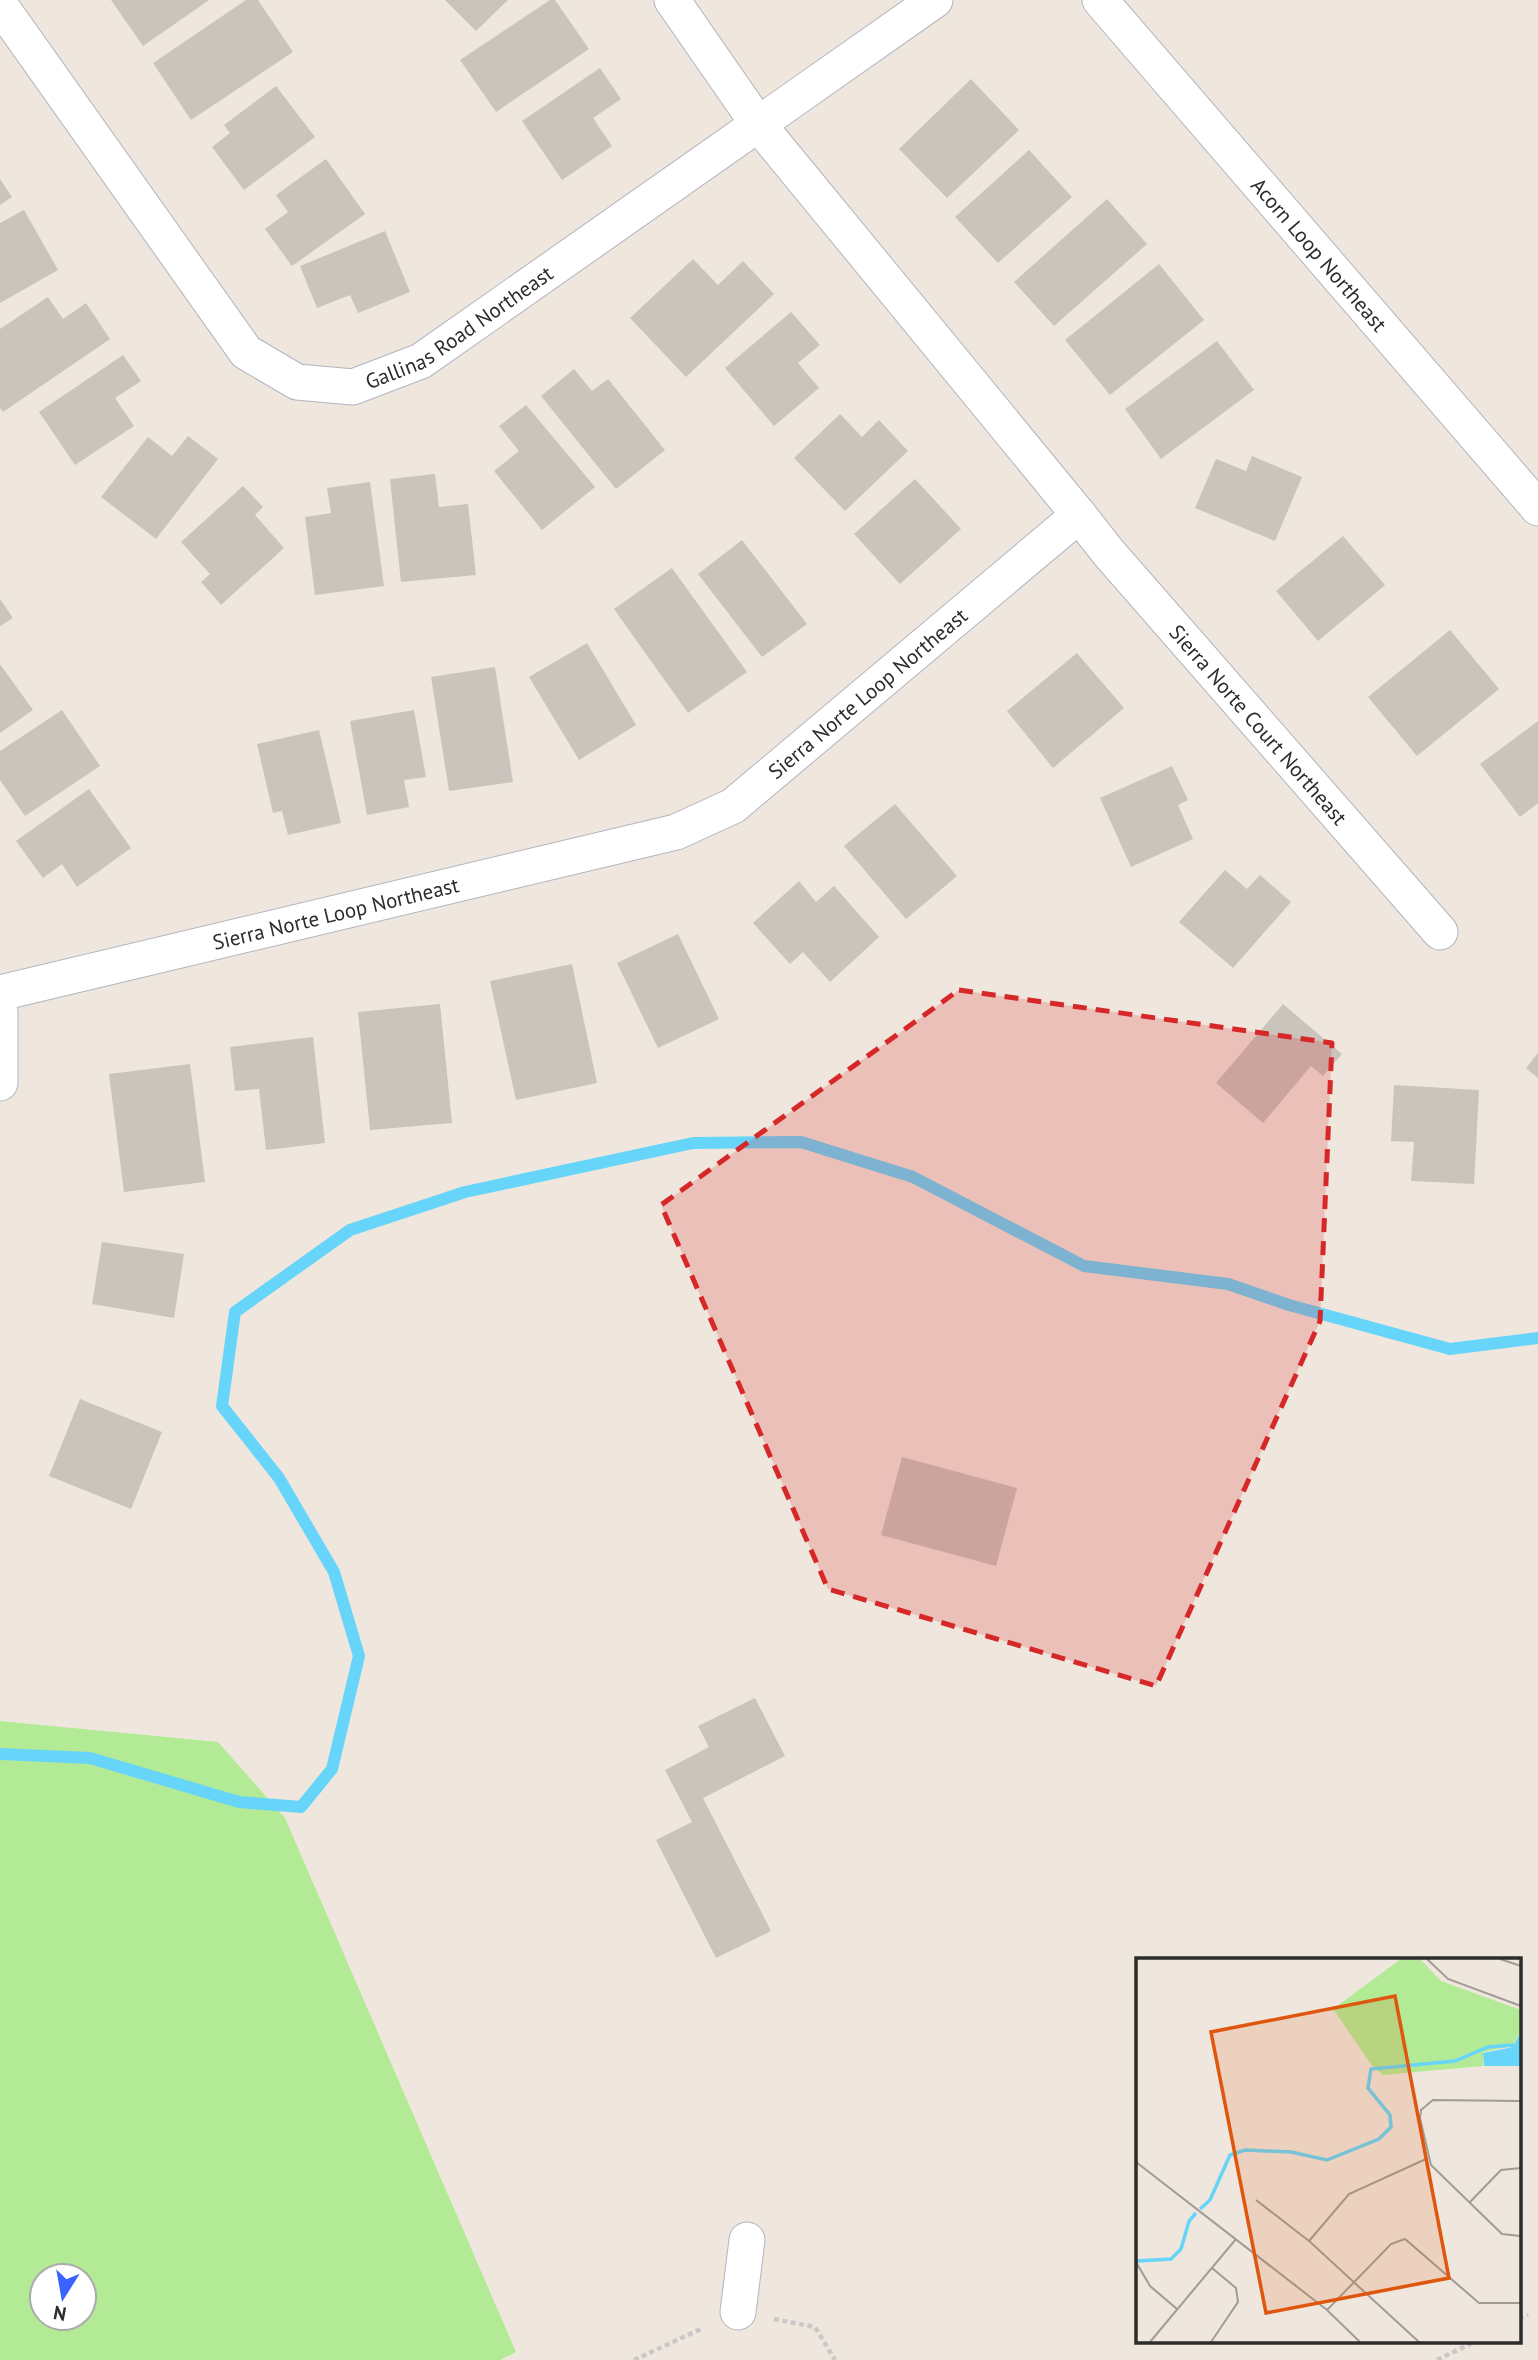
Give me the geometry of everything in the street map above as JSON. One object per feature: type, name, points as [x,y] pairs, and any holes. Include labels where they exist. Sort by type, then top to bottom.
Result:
[{"type":"street","points":[[672,0],[758,124],[1079,515]]},
{"type":"street","name":"Gallinas Road Northeast","points":[[0,5],[247,352],[297,382],[353,387],[421,361],[935,0]]},
{"type":"street","name":"Acorn Loop Northeast","points":[[1100,0],[1538,508]]},
{"type":"street","name":"Sierra Norte Court Northeast","points":[[1079,515],[1116,562],[1440,932]]},
{"type":"street","name":"Sierra Norte Loop Northeast","points":[[0,993],[676,832],[733,806],[1079,515]]},
{"type":"street","points":[[0,1012],[0,1083]]},
{"type":"street","points":[[738,2312],[747,2240]]},
{"type":"path","points":[[634,2360],[738,2312],[816,2327],[835,2360]]},
{"type":"path","points":[[1520,2319],[1528,2315]]},
{"type":"path","points":[[1437,2360],[1474,2342]]},
{"type":"highlighted area","points":[[959,990],[1332,1043],[1320,1321],[1156,1686],[828,1589],[661,1205]]},
{"type":"green space","points":[[0,1721],[218,1742],[285,1818],[516,2352],[500,2360],[0,2360]]},
{"type":"building","points":[[111,0],[209,0],[143,46]]},
{"type":"building","points":[[246,0],[258,0],[293,52],[191,120],[153,63]]},
{"type":"building","points":[[445,0],[508,0],[476,31]]},
{"type":"building","points":[[550,0],[555,0],[589,49],[496,112],[460,60]]},
{"type":"building","points":[[600,68],[621,99],[593,118],[612,146],[562,180],[522,121]]},
{"type":"building","points":[[971,79],[1019,130],[947,198],[899,149]]},
{"type":"building","points":[[276,86],[315,137],[244,190],[212,147],[230,133],[224,125]]},
{"type":"building","points":[[1029,150],[1072,197],[998,263],[955,217]]},
{"type":"building","points":[[326,159],[365,214],[292,266],[265,229],[288,212],[276,195]]},
{"type":"building","points":[[0,179],[12,197],[0,205]]},
{"type":"building","points":[[1107,199],[1147,244],[1054,326],[1014,282]]},
{"type":"building","points":[[24,210],[58,270],[0,303],[0,223]]},
{"type":"building","points":[[385,231],[410,292],[358,313],[350,295],[317,308],[300,266]]},
{"type":"building","points":[[693,259],[718,285],[743,261],[774,294],[686,377],[630,318]]},
{"type":"building","points":[[1159,264],[1204,320],[1110,395],[1065,340]]},
{"type":"building","points":[[48,297],[63,319],[86,303],[110,339],[3,412],[0,408],[0,329]]},
{"type":"building","points":[[791,312],[820,345],[798,363],[819,388],[774,426],[725,368]]},
{"type":"building","points":[[1217,341],[1254,390],[1161,459],[1125,409]]},
{"type":"building","points":[[123,355],[141,381],[115,398],[134,426],[75,465],[39,412]]},
{"type":"building","points":[[574,369],[592,391],[608,379],[665,450],[616,489],[541,396]]},
{"type":"building","points":[[526,405],[595,487],[542,530],[494,471],[519,451],[499,426]]},
{"type":"building","points":[[840,414],[862,437],[879,420],[908,451],[845,511],[794,458]]},
{"type":"building","points":[[188,436],[218,459],[156,539],[101,497],[148,437],[172,456]]},
{"type":"building","points":[[1252,456],[1302,477],[1275,541],[1195,508],[1216,459],[1246,471]]},
{"type":"building","points":[[435,474],[439,507],[468,504],[476,575],[401,582],[390,479]]},
{"type":"building","points":[[915,479],[961,529],[900,584],[854,534]]},
{"type":"building","points":[[370,482],[384,586],[315,595],[305,517],[331,513],[327,488]]},
{"type":"building","points":[[243,486],[263,507],[255,515],[284,548],[221,605],[201,582],[210,574],[181,542]]},
{"type":"building","points":[[1343,536],[1385,585],[1318,641],[1276,591]]},
{"type":"building","points":[[742,540],[807,624],[762,657],[698,574]]},
{"type":"building","points":[[672,568],[747,672],[688,713],[614,609]]},
{"type":"building","points":[[0,599],[13,618],[0,626]]},
{"type":"building","points":[[1450,630],[1499,689],[1417,756],[1368,697]]},
{"type":"building","points":[[587,643],[636,725],[579,760],[529,677]]},
{"type":"building","points":[[1077,653],[1124,708],[1053,768],[1007,711]]},
{"type":"building","points":[[0,664],[33,710],[0,733]]},
{"type":"building","points":[[495,667],[513,782],[449,791],[431,677]]},
{"type":"building","points":[[62,710],[100,766],[25,816],[0,780],[0,751]]},
{"type":"building","points":[[414,710],[426,777],[404,780],[409,807],[367,815],[350,721]]},
{"type":"building","points":[[1538,721],[1538,803],[1520,817],[1480,764]]},
{"type":"building","points":[[319,730],[341,823],[288,835],[282,811],[273,813],[257,744]]},
{"type":"building","points":[[1172,766],[1188,800],[1178,805],[1193,839],[1131,867],[1100,798]]},
{"type":"building","points":[[89,789],[131,848],[77,887],[62,864],[43,878],[16,841]]},
{"type":"building","points":[[895,804],[957,876],[906,919],[844,846]]},
{"type":"building","points":[[1225,870],[1247,889],[1260,875],[1291,902],[1233,968],[1179,922]]},
{"type":"building","points":[[799,881],[816,902],[834,886],[879,937],[830,982],[803,952],[790,964],[753,923]]},
{"type":"building","points":[[678,934],[719,1019],[658,1048],[617,963]]},
{"type":"building","points":[[572,964],[597,1083],[516,1100],[490,981]]},
{"type":"building","points":[[440,1004],[452,1123],[370,1130],[358,1012]]},
{"type":"building","points":[[1283,1004],[1342,1054],[1323,1076],[1311,1066],[1263,1123],[1216,1083]]},
{"type":"building","points":[[313,1037],[325,1143],[266,1150],[259,1089],[235,1091],[230,1047]]},
{"type":"building","points":[[1538,1053],[1538,1078],[1526,1068]]},
{"type":"building","points":[[190,1064],[205,1182],[124,1192],[109,1074]]},
{"type":"building","points":[[1394,1085],[1479,1090],[1474,1184],[1411,1181],[1414,1142],[1391,1141]]},
{"type":"building","points":[[102,1242],[184,1254],[174,1318],[92,1304]]},
{"type":"building","points":[[80,1399],[162,1432],[131,1509],[49,1476]]},
{"type":"building","points":[[902,1457],[1017,1488],[996,1566],[881,1535]]},
{"type":"building","points":[[755,1698],[785,1756],[703,1798],[771,1931],[716,1958],[656,1840],[692,1822],[665,1770],[709,1747],[698,1726]]},
{"type":"waterway","points":[[0,1754],[90,1758],[239,1802],[301,1807],[332,1769],[359,1656],[334,1572],[279,1478],[222,1406],[235,1312],[350,1230],[465,1192],[693,1143],[801,1142],[913,1177],[1084,1266],[1228,1284],[1289,1305],[1450,1349],[1538,1338]]}]
